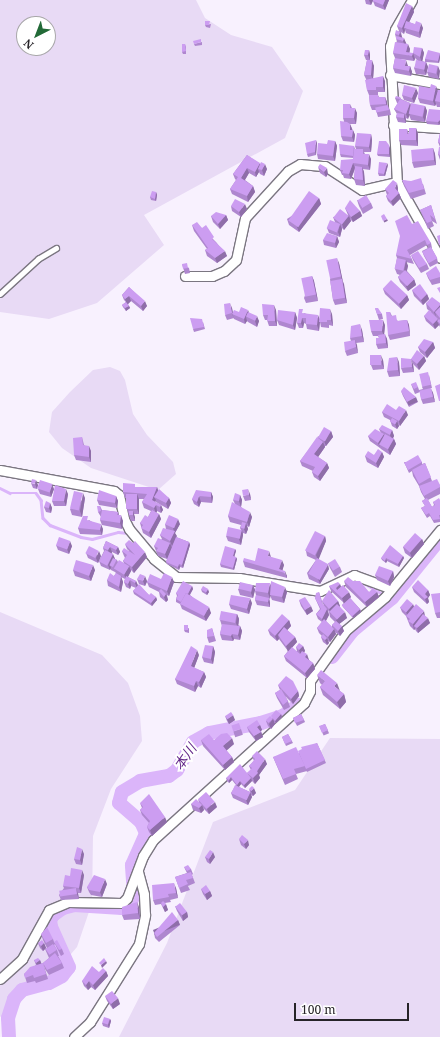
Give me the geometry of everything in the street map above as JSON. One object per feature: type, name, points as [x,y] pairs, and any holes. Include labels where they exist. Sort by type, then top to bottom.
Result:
[{"type":"street","points":[[412,0],[394,30],[390,46],[390,75],[397,182],[440,258]]},
{"type":"street","points":[[390,75],[440,83]]},
{"type":"street","points":[[393,125],[440,128]]},
{"type":"street","points":[[184,276],[212,276],[224,271],[236,260],[244,218],[288,172],[300,164],[325,166],[362,190],[397,182]]},
{"type":"street","points":[[0,470],[114,491],[119,496],[124,519],[129,529],[154,559],[174,575],[239,578],[320,591],[354,575],[388,593]]},
{"type":"street","points":[[0,979],[22,959],[49,910],[68,902],[122,903],[137,873],[142,856],[153,840],[304,703],[310,690],[310,681],[346,630],[388,593],[440,530]]},
{"type":"street","points":[[74,1037],[90,1022],[139,944],[145,915],[144,894],[137,873]]},
{"type":"lane","points":[[0,294],[38,259],[56,248]]},
{"type":"shaded area","points":[[0,0],[196,0],[205,18],[231,35],[272,47],[303,91],[285,138],[144,215],[164,245],[97,303],[49,319],[0,312]]},
{"type":"shaded area","points":[[110,367],[120,371],[125,380],[133,414],[147,435],[173,462],[176,474],[158,490],[91,468],[62,448],[49,432],[52,412],[70,392],[93,370]]},
{"type":"shaded area","points":[[0,612],[102,655],[128,683],[140,716],[142,741],[111,789],[93,836],[92,903],[77,947],[52,976],[0,1017]]},
{"type":"shaded area","points":[[330,738],[440,739],[440,1037],[119,1037],[167,943],[213,822],[295,790]]},
{"type":"building","points":[[373,0],[385,0],[383,5]]},
{"type":"building","points":[[406,3],[412,6],[402,28],[397,26]]},
{"type":"building","points":[[205,21],[210,21],[209,25],[205,25]]},
{"type":"building","points":[[406,21],[415,24],[416,21],[421,23],[419,32],[404,28]]},
{"type":"building","points":[[396,30],[400,32],[399,35],[395,34]]},
{"type":"building","points":[[396,36],[404,38],[403,41],[396,39]]},
{"type":"building","points":[[201,39],[201,42],[194,44],[193,41]]},
{"type":"building","points":[[395,42],[408,44],[406,52],[413,53],[412,56],[393,53]]},
{"type":"building","points":[[182,44],[185,44],[186,51],[182,52]]},
{"type":"building","points":[[414,47],[422,48],[420,57],[413,53]]},
{"type":"building","points":[[365,50],[369,50],[368,55],[364,55]]},
{"type":"building","points":[[428,50],[440,53],[438,61],[425,59]]},
{"type":"building","points":[[395,58],[406,60],[405,66],[410,66],[409,71],[393,68]]},
{"type":"building","points":[[367,60],[372,60],[371,75],[364,75]]},
{"type":"building","points":[[416,60],[426,62],[424,70],[414,68]]},
{"type":"building","points":[[429,64],[438,66],[436,74],[427,72]]},
{"type":"building","points":[[383,76],[383,87],[376,87],[376,90],[367,90],[365,80]]},
{"type":"building","points":[[431,84],[436,86],[433,101],[418,98],[419,86],[430,88]]},
{"type":"building","points":[[404,85],[416,88],[412,98],[402,95]]},
{"type":"building","points":[[438,90],[440,90],[440,102],[435,101]]},
{"type":"building","points":[[369,95],[385,97],[386,104],[370,105]]},
{"type":"building","points":[[400,99],[410,103],[406,114],[394,109]]},
{"type":"building","points":[[411,103],[425,106],[422,117],[409,114]]},
{"type":"building","points":[[343,104],[350,104],[350,108],[355,108],[354,118],[343,118]]},
{"type":"building","points":[[388,105],[389,110],[376,112],[375,107]]},
{"type":"building","points":[[429,109],[440,110],[440,120],[438,122],[426,121]]},
{"type":"building","points":[[397,113],[404,114],[404,118],[396,117]]},
{"type":"building","points":[[340,121],[350,124],[350,130],[353,130],[352,137],[341,136]]},
{"type":"building","points":[[409,128],[416,128],[416,140],[399,140],[399,129],[407,129],[407,134],[409,134]]},
{"type":"building","points":[[357,133],[371,134],[369,147],[355,146]]},
{"type":"building","points":[[316,140],[315,152],[307,154],[305,143]]},
{"type":"building","points":[[328,140],[335,141],[333,156],[317,154],[318,143],[327,144]]},
{"type":"building","points":[[379,141],[386,141],[389,145],[389,154],[377,154]]},
{"type":"building","points":[[339,144],[354,146],[353,156],[340,154]]},
{"type":"building","points":[[440,147],[440,155],[438,154]]},
{"type":"building","points":[[433,148],[434,160],[412,162],[411,150]]},
{"type":"building","points":[[354,149],[363,149],[363,154],[369,154],[368,165],[353,163],[349,174],[342,173],[343,170],[340,170],[341,160],[353,159]]},
{"type":"building","points":[[247,155],[260,163],[255,172],[247,168],[241,178],[253,186],[247,196],[230,189],[238,177],[233,174]]},
{"type":"building","points":[[261,162],[265,164],[262,170],[258,169]]},
{"type":"building","points":[[379,162],[387,163],[384,174],[378,173]]},
{"type":"building","points":[[320,164],[327,168],[324,172],[318,167]]},
{"type":"building","points":[[355,166],[362,167],[363,180],[354,179]]},
{"type":"building","points":[[421,178],[424,189],[409,193],[402,180],[411,181]]},
{"type":"building","points":[[393,180],[397,183],[395,188],[399,193],[391,201],[386,196],[389,193],[385,189]]},
{"type":"building","points":[[152,191],[156,192],[155,199],[150,197]]},
{"type":"building","points":[[309,191],[319,198],[298,227],[288,220]]},
{"type":"building","points":[[366,195],[371,203],[362,208],[358,200]]},
{"type":"building","points":[[235,199],[245,204],[239,212],[231,206]]},
{"type":"building","points":[[350,200],[360,211],[351,217],[345,208]]},
{"type":"building","points":[[431,205],[435,219],[430,215],[432,221],[427,223],[420,210]]},
{"type":"building","points":[[340,209],[349,216],[342,224],[333,218]]},
{"type":"building","points":[[216,212],[226,215],[218,224],[211,216]]},
{"type":"building","points":[[384,214],[387,219],[383,221],[381,216]]},
{"type":"building","points":[[407,215],[412,224],[418,221],[431,243],[427,245],[425,240],[407,250],[412,259],[396,255],[400,236],[395,221]]},
{"type":"building","points":[[330,220],[340,224],[337,232],[327,228]]},
{"type":"building","points":[[197,222],[202,228],[206,225],[214,237],[212,239],[225,251],[215,258],[205,250],[208,248],[192,225]]},
{"type":"building","points":[[327,233],[337,236],[335,243],[323,240]]},
{"type":"building","points":[[440,235],[440,245],[439,245],[437,236]]},
{"type":"building","points":[[431,247],[437,258],[429,263],[422,252]]},
{"type":"building","points":[[418,251],[427,264],[419,268],[411,255]]},
{"type":"building","points":[[337,258],[341,277],[330,279],[326,260]]},
{"type":"building","points":[[397,258],[406,260],[403,271],[395,269]]},
{"type":"building","points":[[187,263],[188,268],[183,269],[182,264]]},
{"type":"building","points":[[436,266],[440,273],[440,277],[430,280],[426,273]]},
{"type":"building","points":[[405,270],[414,279],[407,286],[398,277]]},
{"type":"building","points":[[312,276],[316,295],[305,297],[301,278]]},
{"type":"building","points":[[342,279],[345,298],[333,300],[330,281]]},
{"type":"building","points":[[391,280],[407,295],[399,304],[383,289]]},
{"type":"building","points":[[420,284],[427,294],[421,300],[412,290]]},
{"type":"building","points":[[129,287],[145,301],[141,306],[129,296],[125,299],[122,295]]},
{"type":"building","points":[[432,297],[440,303],[434,312],[426,303]]},
{"type":"building","points":[[126,302],[129,306],[125,308],[122,305]]},
{"type":"building","points":[[230,303],[232,313],[225,315],[224,304]]},
{"type":"building","points":[[262,304],[274,305],[275,321],[267,321],[268,315],[263,315]]},
{"type":"building","points":[[241,307],[248,310],[244,319],[232,314],[234,310],[239,312]]},
{"type":"building","points":[[440,307],[440,318],[435,312]]},
{"type":"building","points":[[320,308],[330,309],[331,320],[327,320],[327,322],[319,322]]},
{"type":"building","points":[[375,308],[378,308],[382,314],[377,314]]},
{"type":"building","points":[[299,309],[303,309],[302,313],[318,315],[317,325],[306,324],[306,318],[302,318],[301,323],[297,323]]},
{"type":"building","points":[[278,310],[295,312],[293,325],[277,320]]},
{"type":"building","points":[[429,310],[438,319],[433,324],[424,316]]},
{"type":"building","points":[[248,312],[257,316],[255,321],[246,317]]},
{"type":"building","points":[[386,312],[390,312],[391,316],[396,315],[397,321],[407,320],[409,331],[388,335]]},
{"type":"building","points":[[190,318],[202,319],[204,327],[193,329]]},
{"type":"building","points":[[369,320],[383,320],[382,331],[371,331]]},
{"type":"building","points":[[360,324],[362,336],[350,338],[351,326]]},
{"type":"building","points":[[385,334],[386,343],[376,344],[376,338],[379,338],[378,335]]},
{"type":"building","points":[[424,339],[433,342],[425,352],[418,347]]},
{"type":"building","points":[[355,340],[356,347],[345,351],[344,342]]},
{"type":"building","points":[[417,350],[424,356],[417,364],[411,359]]},
{"type":"building","points":[[370,355],[381,355],[381,365],[370,365]]},
{"type":"building","points":[[397,357],[398,370],[387,371],[389,358]]},
{"type":"building","points":[[401,358],[411,359],[412,367],[401,368]]},
{"type":"building","points":[[428,372],[431,385],[422,387],[419,374]]},
{"type":"building","points":[[416,382],[418,387],[414,389],[411,384]]},
{"type":"building","points":[[440,384],[440,401],[439,401],[435,386]]},
{"type":"building","points":[[404,387],[416,397],[407,402],[401,391]]},
{"type":"building","points":[[431,388],[433,397],[421,399],[419,391]]},
{"type":"building","points":[[387,404],[396,410],[399,406],[406,410],[399,421],[382,412]]},
{"type":"building","points":[[392,418],[397,421],[395,425],[390,421]]},
{"type":"building","points":[[382,425],[392,430],[390,435],[379,429]]},
{"type":"building","points":[[324,427],[331,431],[325,441],[318,437]]},
{"type":"building","points":[[375,429],[384,434],[378,443],[368,436]]},
{"type":"building","points":[[385,434],[394,439],[388,449],[379,444]]},
{"type":"building","points":[[82,437],[83,445],[89,446],[89,457],[74,455],[73,438]]},
{"type":"building","points":[[317,437],[323,442],[314,454],[327,463],[318,476],[312,472],[315,467],[300,461]]},
{"type":"building","points":[[378,449],[382,452],[376,463],[365,456],[368,451],[374,455]]},
{"type":"building","points":[[418,455],[422,462],[408,470],[404,463]]},
{"type":"building","points":[[425,463],[431,477],[419,484],[412,470]]},
{"type":"building","points":[[32,479],[36,480],[35,484],[31,483]]},
{"type":"building","points":[[437,479],[440,487],[424,496],[419,486]]},
{"type":"building","points":[[40,480],[52,484],[50,493],[37,489]]},
{"type":"building","points":[[123,483],[135,484],[135,487],[157,487],[152,500],[161,505],[160,507],[156,505],[154,508],[142,502],[147,494],[123,492]]},
{"type":"building","points":[[55,485],[66,489],[64,501],[52,501]]},
{"type":"building","points":[[159,489],[169,498],[166,503],[154,497]]},
{"type":"building","points":[[248,489],[249,495],[243,496],[242,490]]},
{"type":"building","points":[[99,490],[116,496],[115,503],[97,500]]},
{"type":"building","points":[[196,490],[211,492],[211,497],[199,496],[197,502],[192,499]]},
{"type":"building","points":[[74,491],[83,493],[79,511],[70,509]]},
{"type":"building","points":[[235,493],[240,495],[239,501],[233,500]]},
{"type":"building","points":[[126,494],[137,494],[137,509],[126,509]]},
{"type":"building","points":[[427,498],[432,507],[435,505],[433,502],[439,498],[440,519],[433,520],[429,513],[426,515],[421,508],[425,506],[422,501]]},
{"type":"building","points":[[46,501],[50,503],[49,508],[44,507]]},
{"type":"building","points":[[232,502],[250,512],[247,522],[228,516]]},
{"type":"building","points":[[97,506],[100,506],[101,511],[98,512]]},
{"type":"building","points":[[102,510],[118,512],[117,515],[121,515],[120,523],[100,520]]},
{"type":"building","points":[[152,510],[159,514],[149,532],[141,528],[143,525],[140,523],[145,515],[148,517]]},
{"type":"building","points":[[129,511],[133,511],[133,515],[129,515]]},
{"type":"building","points":[[169,515],[178,519],[174,528],[165,524]]},
{"type":"building","points":[[83,516],[88,516],[87,520],[101,524],[100,530],[78,528]]},
{"type":"building","points":[[242,522],[246,523],[244,529],[241,528]]},
{"type":"building","points":[[228,527],[242,530],[240,539],[226,536]]},
{"type":"building","points":[[163,528],[175,531],[170,541],[160,535]]},
{"type":"building","points":[[315,531],[325,536],[315,556],[305,551]]},
{"type":"building","points":[[415,533],[422,539],[410,552],[403,547]]},
{"type":"building","points":[[59,537],[70,541],[67,550],[56,545]]},
{"type":"building","points":[[176,537],[189,542],[182,565],[179,564],[178,567],[166,562]]},
{"type":"building","points":[[158,538],[170,543],[165,554],[156,551],[158,548],[154,546]]},
{"type":"building","points":[[129,540],[133,543],[135,541],[145,552],[132,567],[123,561],[127,555],[122,551],[124,548],[135,555],[125,544]]},
{"type":"building","points":[[106,541],[118,547],[116,550],[110,547],[108,550],[103,548]]},
{"type":"building","points":[[390,545],[403,556],[398,564],[386,558],[385,561],[381,558]]},
{"type":"building","points":[[89,546],[99,551],[95,558],[85,553]]},
{"type":"building","points":[[225,546],[235,549],[233,556],[236,557],[233,568],[220,564]]},
{"type":"building","points":[[258,548],[269,551],[268,556],[282,560],[279,569],[285,571],[285,573],[243,561],[244,558],[255,561]]},
{"type":"building","points":[[105,550],[113,554],[107,566],[99,562]]},
{"type":"building","points":[[113,558],[117,560],[113,567],[109,565]]},
{"type":"building","points":[[317,558],[328,564],[320,580],[308,574]]},
{"type":"building","points":[[335,559],[340,567],[333,571],[328,563]]},
{"type":"building","points":[[76,560],[93,565],[89,576],[73,570]]},
{"type":"building","points":[[119,560],[129,566],[124,575],[114,569]]},
{"type":"building","points":[[379,566],[393,571],[388,581],[375,575]]},
{"type":"building","points":[[110,573],[114,576],[116,573],[121,576],[119,587],[107,580]]},
{"type":"building","points":[[164,573],[172,577],[167,591],[147,582],[150,574],[161,579]]},
{"type":"building","points":[[140,574],[145,576],[143,581],[137,579]]},
{"type":"building","points":[[126,576],[136,581],[135,583],[130,580],[128,584],[124,582]]},
{"type":"building","points":[[348,577],[353,581],[360,581],[369,592],[373,588],[377,592],[365,602],[344,581]]},
{"type":"building","points":[[418,580],[428,590],[425,594],[428,597],[425,599],[412,587]]},
{"type":"building","points":[[183,581],[192,586],[188,594],[186,593],[181,602],[176,599],[178,595],[176,593]]},
{"type":"building","points":[[271,581],[285,587],[282,597],[270,595]]},
{"type":"building","points":[[240,582],[253,585],[251,592],[238,589]]},
{"type":"building","points":[[338,582],[340,584],[336,588],[337,590],[343,585],[349,592],[342,598],[329,586]]},
{"type":"building","points":[[256,583],[270,583],[268,593],[255,591]]},
{"type":"building","points":[[139,584],[149,595],[151,593],[156,597],[151,603],[133,591]]},
{"type":"building","points":[[203,586],[208,589],[206,593],[201,589]]},
{"type":"building","points":[[161,589],[166,594],[164,597],[159,591]]},
{"type":"building","points":[[329,590],[338,601],[329,609],[322,601]]},
{"type":"building","points":[[319,592],[322,603],[327,609],[322,619],[316,614],[321,609],[315,598],[316,593]]},
{"type":"building","points":[[186,593],[209,607],[204,616],[180,604]]},
{"type":"building","points":[[440,593],[440,612],[435,613],[431,594]]},
{"type":"building","points":[[231,595],[250,598],[247,609],[229,604]]},
{"type":"building","points":[[256,595],[269,598],[268,602],[255,600]]},
{"type":"building","points":[[305,597],[311,606],[305,610],[299,600]]},
{"type":"building","points":[[350,598],[360,609],[352,617],[342,605]]},
{"type":"building","points":[[407,599],[413,604],[406,613],[400,607]]},
{"type":"building","points":[[337,604],[345,612],[337,620],[329,612]]},
{"type":"building","points":[[416,604],[424,611],[413,624],[408,621],[410,619],[406,616]]},
{"type":"building","points":[[221,611],[237,614],[235,623],[219,620]]},
{"type":"building","points":[[282,614],[289,620],[275,636],[268,630]]},
{"type":"building","points":[[423,614],[428,618],[417,628],[414,626]]},
{"type":"building","points":[[324,619],[334,629],[328,637],[317,628]]},
{"type":"building","points":[[336,621],[342,626],[338,631],[332,625]]},
{"type":"building","points":[[222,624],[240,626],[238,635],[232,634],[231,636],[220,634]]},
{"type":"building","points":[[184,625],[188,625],[188,630],[184,630]]},
{"type":"building","points":[[284,627],[295,637],[286,646],[278,635]]},
{"type":"building","points":[[212,628],[214,636],[207,637],[207,630]]},
{"type":"building","points":[[323,634],[327,638],[325,640],[321,637]]},
{"type":"building","points":[[299,643],[303,646],[299,650],[296,647]]},
{"type":"building","points":[[205,645],[213,646],[211,659],[202,657]]},
{"type":"building","points":[[191,646],[197,650],[191,666],[204,672],[199,682],[196,681],[194,686],[175,679]]},
{"type":"building","points":[[292,647],[300,654],[302,651],[307,654],[305,657],[313,663],[305,673],[284,656]]},
{"type":"building","points":[[321,670],[337,683],[334,686],[344,694],[337,702],[320,687],[325,681],[317,675]]},
{"type":"building","points":[[286,676],[293,681],[298,691],[291,699],[278,685]]},
{"type":"building","points":[[281,689],[288,701],[283,705],[275,693]]},
{"type":"building","points":[[276,710],[281,714],[275,721],[271,716]]},
{"type":"building","points":[[231,712],[233,715],[227,719],[225,716]]},
{"type":"building","points":[[301,714],[304,720],[295,723],[293,718]]},
{"type":"building","points":[[270,716],[273,719],[269,723],[266,720]]},
{"type":"building","points":[[257,720],[260,725],[257,727],[261,732],[254,736],[247,727]]},
{"type":"building","points":[[239,723],[241,729],[233,731],[231,725]]},
{"type":"building","points":[[325,724],[328,730],[322,733],[319,726]]},
{"type":"building","points":[[227,733],[232,738],[223,746],[232,757],[223,765],[201,740],[209,734],[214,740],[221,734]]},
{"type":"building","points":[[288,734],[292,741],[285,744],[282,737]]},
{"type":"building","points":[[317,743],[325,760],[306,769],[298,751],[302,749],[301,747]]},
{"type":"building","points":[[296,747],[305,766],[294,769],[296,774],[283,779],[273,757]]},
{"type":"building","points":[[257,751],[265,759],[257,771],[258,773],[253,778],[247,773],[252,768],[249,766],[255,759],[252,756]]},
{"type":"building","points":[[240,764],[251,778],[244,785],[240,781],[237,785],[231,777],[229,780],[226,778]]},
{"type":"building","points":[[235,785],[250,792],[247,800],[231,793]]},
{"type":"building","points":[[252,786],[254,788],[251,791],[249,789]]},
{"type":"building","points":[[206,792],[215,802],[207,809],[198,799]]},
{"type":"building","points":[[149,794],[165,817],[150,830],[147,827],[150,821],[140,810],[143,807],[140,803]]},
{"type":"building","points":[[196,799],[202,805],[199,808],[191,804]]},
{"type":"building","points":[[242,835],[248,840],[244,844],[239,839]]},
{"type":"building","points":[[77,847],[82,849],[80,860],[74,859]]},
{"type":"building","points":[[210,850],[213,852],[209,859],[205,857]]},
{"type":"building","points":[[188,865],[191,869],[187,871],[184,867]]},
{"type":"building","points":[[71,868],[82,870],[79,888],[63,886],[65,875],[70,876]]},
{"type":"building","points":[[191,872],[193,878],[186,880],[188,884],[179,888],[175,877]]},
{"type":"building","points":[[94,875],[105,879],[100,892],[89,890],[87,887]]},
{"type":"building","points":[[174,883],[176,893],[168,894],[169,897],[153,900],[152,885]]},
{"type":"building","points":[[206,885],[210,891],[205,894],[201,889]]},
{"type":"building","points":[[76,888],[77,894],[60,897],[59,891]]},
{"type":"building","points":[[163,901],[166,904],[163,907],[161,903]]},
{"type":"building","points":[[137,902],[138,913],[122,915],[122,907]]},
{"type":"building","points":[[180,903],[187,912],[182,915],[175,907]]},
{"type":"building","points":[[172,912],[178,920],[157,937],[154,933]]},
{"type":"building","points":[[47,927],[53,939],[46,943],[41,934]]},
{"type":"building","points":[[42,940],[44,943],[41,946],[38,943]]},
{"type":"building","points":[[57,940],[62,949],[59,950],[54,942]]},
{"type":"building","points":[[53,944],[57,950],[49,955],[46,949]]},
{"type":"building","points":[[55,953],[62,963],[47,970],[43,963]]},
{"type":"building","points":[[38,958],[40,960],[36,963],[34,960]]},
{"type":"building","points":[[104,958],[106,961],[101,965],[99,963]]},
{"type":"building","points":[[43,963],[46,974],[34,978],[33,975],[25,978],[24,974],[30,967]]},
{"type":"building","points":[[92,966],[99,972],[103,968],[106,971],[93,985],[89,981],[86,985],[82,981]]},
{"type":"building","points":[[112,991],[118,998],[111,1004],[105,996]]},
{"type":"building","points":[[104,1017],[110,1019],[108,1025],[102,1023]]},
{"type":"waterway","points":[[0,488],[10,493],[36,493],[41,500],[43,518],[50,525],[81,537],[92,539],[118,532],[128,533]]},
{"type":"waterway","name":"本川","points":[[332,657],[352,631],[392,598],[440,539]]},
{"type":"waterway","points":[[291,582],[313,586]]},
{"type":"waterway","points":[[364,583],[384,595]]},
{"type":"waterway","name":"本川","points":[[9,1037],[8,1018],[14,999],[22,990],[49,983],[62,976],[69,967],[51,927],[50,920],[53,915],[63,908],[74,905],[122,908],[130,903],[134,895],[132,865],[146,833],[141,822],[119,803],[122,792],[140,781],[169,776],[177,770],[193,742],[209,733],[261,723],[283,716],[298,705]]}]
